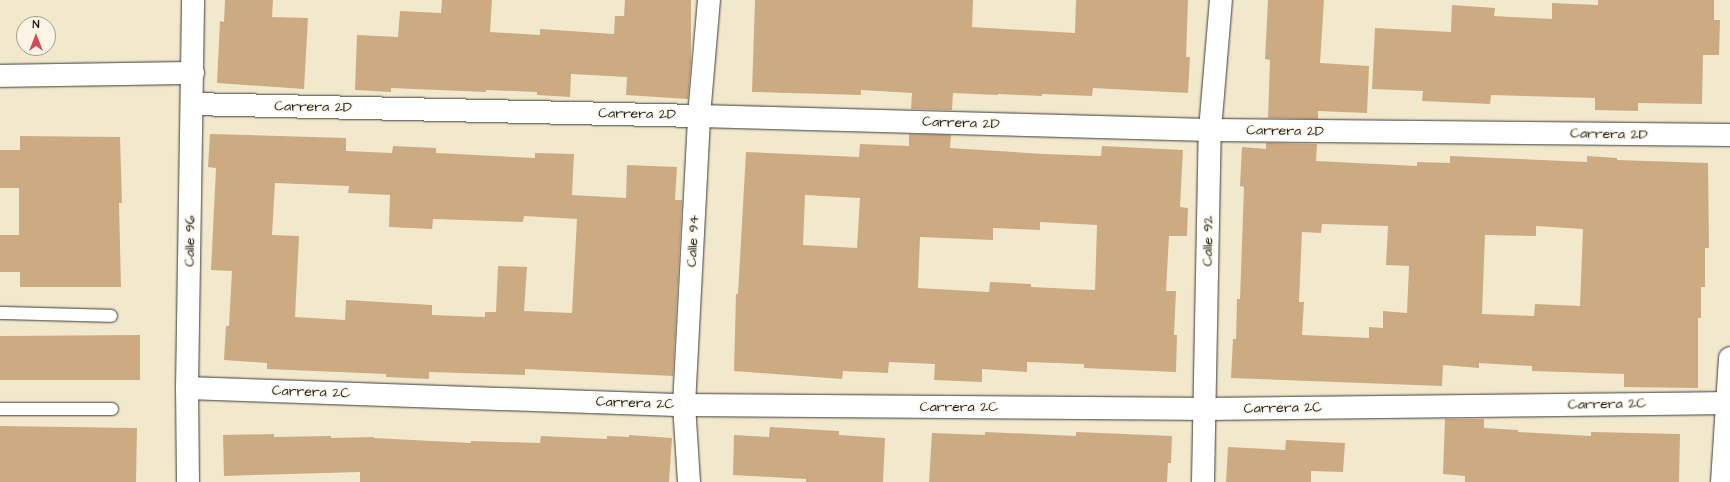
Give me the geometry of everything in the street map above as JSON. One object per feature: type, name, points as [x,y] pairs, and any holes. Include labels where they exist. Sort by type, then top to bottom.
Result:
[{"type":"street","name":"Calle 96","points":[[188,482],[187,388],[193,0]]},
{"type":"street","name":"Calle 94","points":[[689,482],[684,405],[699,116],[709,0]]},
{"type":"street","name":"Calle 92","points":[[1203,482],[1210,130],[1221,0]]},
{"type":"street","points":[[0,76],[193,73]]},
{"type":"street","name":"Carrera 2D","points":[[192,104],[1210,130],[1730,135]]},
{"type":"street","points":[[1722,482],[1730,358]]},
{"type":"street","name":"Carrera 2C","points":[[187,388],[684,405],[1204,409],[1728,403]]},
{"type":"lane","points":[[0,313],[111,316]]},
{"type":"lane","points":[[0,408],[112,409]]},
{"type":"building","points":[[225,0],[273,0],[272,17],[308,18],[304,89],[217,83],[220,21],[224,22]]},
{"type":"building","points":[[442,0],[492,0],[490,32],[540,35],[540,29],[614,34],[615,16],[624,16],[625,0],[691,0],[691,62],[688,99],[626,95],[627,77],[571,74],[570,97],[537,95],[537,92],[486,90],[486,92],[391,88],[391,92],[355,90],[357,35],[398,37],[400,11],[441,13]]},
{"type":"building","points":[[755,0],[973,0],[972,27],[1075,33],[1076,0],[1188,0],[1186,57],[1190,57],[1188,93],[1093,88],[1092,96],[953,93],[952,110],[911,109],[912,93],[861,90],[861,95],[752,92]]},
{"type":"building","points":[[1268,0],[1324,0],[1320,63],[1369,66],[1367,113],[1318,111],[1318,119],[1268,118],[1270,60],[1265,59]]},
{"type":"building","points":[[1598,0],[1714,0],[1714,20],[1720,20],[1719,55],[1703,55],[1702,104],[1638,103],[1638,111],[1595,110],[1595,98],[1491,95],[1490,104],[1422,101],[1423,91],[1372,89],[1375,28],[1451,32],[1452,5],[1495,8],[1494,16],[1552,19],[1552,3],[1598,5]]},
{"type":"building","points":[[210,134],[346,138],[346,151],[392,153],[393,146],[436,148],[436,153],[535,158],[535,153],[574,154],[572,195],[626,198],[627,165],[677,167],[675,200],[682,200],[673,376],[525,369],[525,375],[429,372],[429,379],[386,377],[386,374],[267,369],[267,363],[224,360],[226,326],[229,326],[232,271],[211,270],[216,168],[208,167]],"holes":[[[275,183],[349,186],[348,193],[390,195],[389,227],[432,229],[433,219],[523,222],[524,216],[577,219],[572,313],[524,311],[527,267],[498,266],[496,312],[485,312],[485,317],[432,315],[432,305],[346,300],[345,320],[295,317],[299,236],[272,235]]]},
{"type":"building","points":[[909,134],[951,135],[950,148],[1044,154],[1101,156],[1102,146],[1183,150],[1180,207],[1188,208],[1187,236],[1169,236],[1166,291],[1176,291],[1174,335],[1177,335],[1176,372],[1084,368],[1084,364],[1027,362],[1027,372],[982,369],[982,382],[934,380],[935,364],[889,362],[888,373],[843,371],[842,379],[734,371],[736,294],[738,294],[746,152],[859,157],[860,144],[909,146]],"holes":[[[805,195],[860,198],[857,248],[803,245]],[[1040,222],[1097,225],[1095,290],[1031,287],[1031,284],[990,282],[989,292],[918,288],[920,237],[993,240],[993,228],[1040,230]]]},
{"type":"building","points":[[20,136],[120,137],[122,203],[119,203],[121,287],[20,287],[20,272],[0,272],[0,235],[19,235],[19,188],[0,188],[0,150],[20,150]]},
{"type":"building","points":[[1266,143],[1317,144],[1316,161],[1417,166],[1417,162],[1450,163],[1450,156],[1587,162],[1587,156],[1617,158],[1617,160],[1708,163],[1709,248],[1705,248],[1705,287],[1701,287],[1701,318],[1698,318],[1698,388],[1624,387],[1624,374],[1532,371],[1532,366],[1479,363],[1479,368],[1443,365],[1442,386],[1231,378],[1233,339],[1236,339],[1237,299],[1240,299],[1244,187],[1240,186],[1242,147],[1266,149]],"holes":[[[1322,224],[1388,226],[1386,265],[1409,266],[1407,313],[1383,311],[1383,328],[1369,327],[1369,338],[1302,335],[1304,302],[1299,302],[1302,232],[1321,233]],[[1536,226],[1583,229],[1580,306],[1535,304],[1534,316],[1482,314],[1485,235],[1536,236]]]},
{"type":"building","points":[[140,335],[140,380],[0,380],[0,336]]},
{"type":"building","points":[[1445,419],[1484,419],[1484,428],[1518,430],[1518,432],[1591,436],[1591,432],[1680,434],[1679,482],[1465,482],[1465,476],[1443,474]]},
{"type":"building","points":[[0,426],[137,428],[136,482],[0,482]]},
{"type":"building","points":[[770,427],[839,431],[839,435],[885,438],[883,482],[806,482],[806,479],[733,475],[734,435],[769,437]]},
{"type":"building","points":[[985,432],[1076,436],[1076,432],[1172,436],[1171,463],[1168,463],[1167,482],[929,482],[932,433],[985,435]]},
{"type":"building","points":[[274,434],[274,437],[374,437],[471,443],[471,441],[540,443],[541,436],[607,439],[607,436],[629,437],[629,435],[672,438],[669,482],[360,482],[360,472],[224,476],[223,435]]},
{"type":"building","points":[[1286,440],[1345,443],[1343,472],[1311,471],[1311,482],[1226,482],[1228,447],[1285,450]]}]
